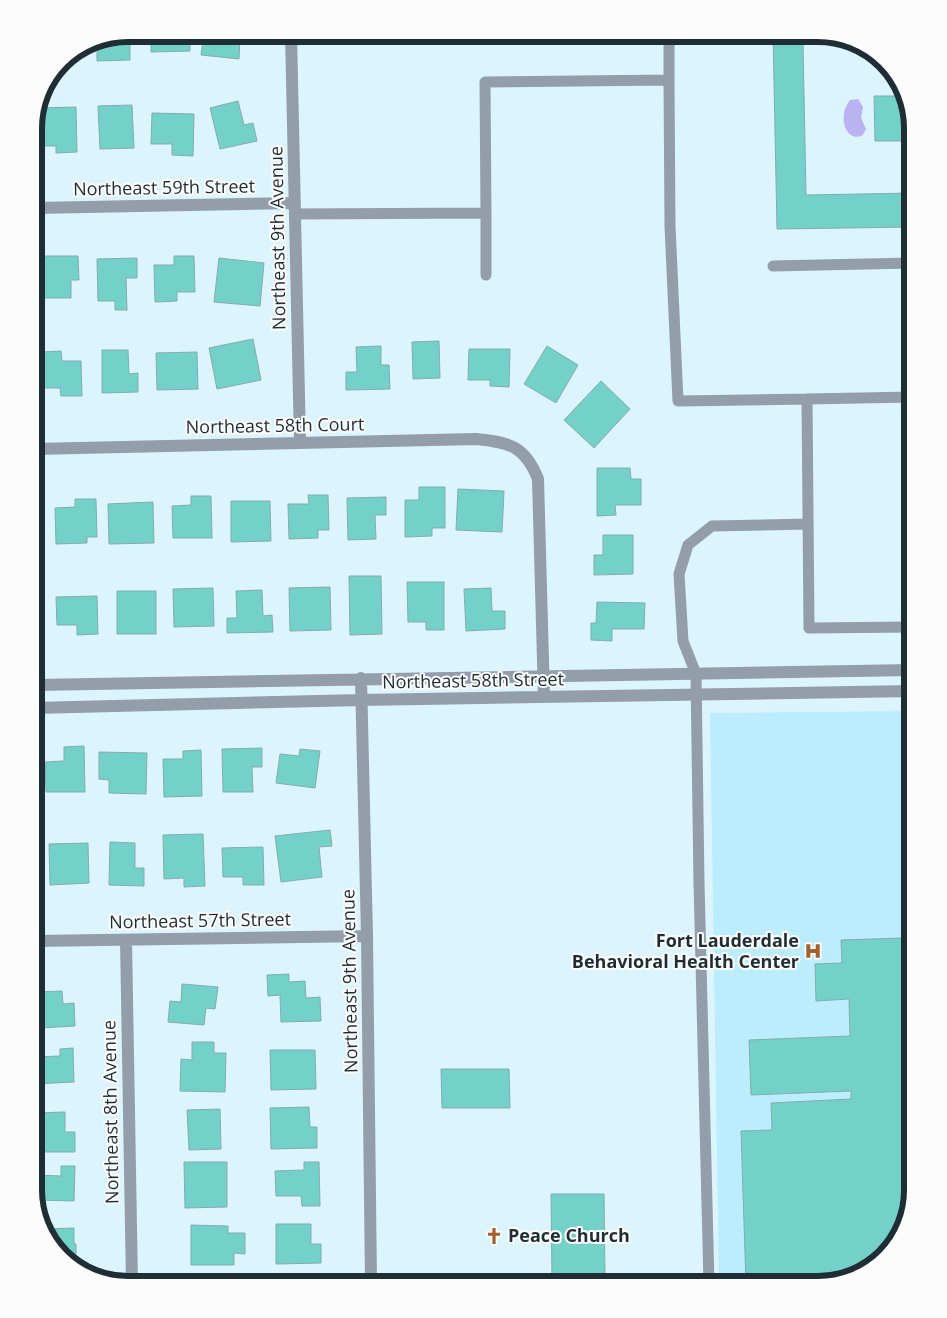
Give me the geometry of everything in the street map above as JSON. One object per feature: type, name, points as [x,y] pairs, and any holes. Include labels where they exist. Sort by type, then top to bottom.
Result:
[{"type":"street","name":"Northeast 9th Avenue","points":[[291,42],[300,442]]},
{"type":"street","name":"Northeast 59th Street","points":[[43,208],[295,209]]},
{"type":"street","name":"Northeast 58th Court","points":[[43,449],[476,439],[500,442],[516,448],[532,462],[538,479],[544,676]]},
{"type":"street","name":"Northeast 58th Street","points":[[42,685],[904,670]]},
{"type":"street","points":[[544,676],[544,697]]},
{"type":"street","name":"Northeast 9th Avenue","points":[[361,678],[367,936],[371,1275]]},
{"type":"street","name":"Northeast 58th Street","points":[[42,708],[361,700],[904,691]]},
{"type":"street","name":"Northeast 57th Street","points":[[42,942],[367,936]]},
{"type":"street","name":"Northeast 8th Avenue","points":[[126,940],[132,1275]]},
{"type":"lane","points":[[669,43],[670,226],[678,401],[904,397]]},
{"type":"lane","points":[[486,275],[486,82],[669,80]]},
{"type":"lane","points":[[295,209],[486,213]]},
{"type":"lane","points":[[773,266],[904,263]]},
{"type":"lane","points":[[807,399],[809,628],[904,627]]},
{"type":"lane","points":[[710,1276],[699,883],[697,695],[696,674],[683,641],[679,574],[688,545],[712,526],[808,524]]},
{"type":"shaded area","points":[[858,99],[863,107],[861,118],[866,129],[863,135],[854,137],[848,132],[844,124],[844,113],[850,100]]},
{"type":"shaded area","name":"Fort Lauderdale Behavioral Health Center","points":[[904,711],[904,1201],[898,1222],[887,1242],[871,1258],[841,1273],[818,1276],[719,1276],[710,713]]},
{"type":"building","points":[[130,42],[130,60],[97,61],[97,49],[117,43]]},
{"type":"building","points":[[151,42],[190,42],[190,51],[151,52]]},
{"type":"building","points":[[203,42],[240,42],[239,59],[201,55]]},
{"type":"building","points":[[773,43],[829,43],[803,44],[806,195],[904,193],[904,227],[777,229]]},
{"type":"building","points":[[874,96],[898,96],[904,117],[904,141],[875,141]]},
{"type":"building","points":[[238,101],[244,125],[253,123],[257,141],[220,149],[210,108]]},
{"type":"building","points":[[132,105],[134,148],[100,149],[98,106]]},
{"type":"building","points":[[76,107],[77,152],[56,153],[56,146],[43,146],[45,108]]},
{"type":"building","points":[[152,113],[194,114],[193,156],[172,155],[172,144],[151,144]]},
{"type":"building","points":[[43,256],[78,256],[79,280],[71,280],[71,298],[43,298]]},
{"type":"building","points":[[174,256],[194,256],[195,292],[177,292],[177,301],[155,302],[154,265],[174,265]]},
{"type":"building","points":[[137,258],[137,278],[126,278],[127,310],[115,310],[115,301],[98,301],[97,259]]},
{"type":"building","points":[[219,258],[264,263],[260,306],[214,302]]},
{"type":"building","points":[[253,339],[261,380],[217,389],[209,348]]},
{"type":"building","points":[[439,341],[440,378],[413,379],[412,342]]},
{"type":"building","points":[[381,346],[381,365],[389,365],[390,389],[346,390],[346,372],[357,372],[356,347]]},
{"type":"building","points":[[547,346],[578,365],[556,403],[524,384]]},
{"type":"building","points":[[469,349],[510,349],[509,387],[490,386],[490,380],[468,380]]},
{"type":"building","points":[[102,350],[128,350],[129,374],[138,373],[138,392],[102,393]]},
{"type":"building","points":[[61,351],[62,361],[81,361],[82,396],[61,396],[60,388],[43,388],[43,352]]},
{"type":"building","points":[[197,352],[198,389],[157,390],[156,353]]},
{"type":"building","points":[[601,381],[630,409],[594,448],[564,420]]},
{"type":"building","points":[[597,468],[630,468],[631,479],[641,479],[641,505],[615,505],[616,515],[597,516]]},
{"type":"building","points":[[419,487],[445,487],[445,528],[432,528],[432,536],[405,537],[405,500],[419,500]]},
{"type":"building","points":[[458,489],[504,491],[502,532],[456,530]]},
{"type":"building","points":[[308,495],[328,495],[329,530],[318,530],[318,538],[289,539],[288,504],[309,504]]},
{"type":"building","points":[[191,496],[211,496],[212,538],[173,538],[172,506],[191,505]]},
{"type":"building","points":[[386,497],[386,515],[375,515],[376,539],[348,540],[347,498]]},
{"type":"building","points":[[75,499],[96,499],[97,537],[87,537],[87,543],[56,544],[55,508],[75,507]]},
{"type":"building","points":[[231,501],[270,501],[271,541],[231,542]]},
{"type":"building","points":[[153,502],[154,543],[109,544],[108,504]]},
{"type":"building","points":[[603,535],[633,535],[633,574],[594,575],[594,555],[603,555]]},
{"type":"building","points":[[349,576],[381,576],[382,634],[350,635]]},
{"type":"building","points":[[407,582],[444,582],[444,630],[426,630],[426,622],[408,622]]},
{"type":"building","points":[[330,587],[331,630],[290,631],[289,588]]},
{"type":"building","points":[[213,588],[214,626],[174,627],[173,589]]},
{"type":"building","points":[[491,588],[492,611],[505,611],[505,629],[466,631],[464,589]]},
{"type":"building","points":[[262,590],[263,616],[272,615],[273,632],[227,633],[227,618],[237,618],[236,591]]},
{"type":"building","points":[[117,591],[156,591],[156,634],[117,634]]},
{"type":"building","points":[[97,596],[98,634],[77,635],[77,625],[57,625],[56,597]]},
{"type":"building","points":[[597,602],[645,603],[644,629],[612,629],[612,641],[591,640],[591,623],[596,623]]},
{"type":"building","points":[[84,746],[85,792],[46,792],[45,762],[64,761],[64,747]]},
{"type":"building","points":[[262,748],[262,767],[252,767],[253,792],[223,792],[222,749]]},
{"type":"building","points":[[300,749],[320,751],[315,788],[276,783],[280,754],[299,756]]},
{"type":"building","points":[[201,750],[202,796],[164,797],[163,759],[183,759],[183,751]]},
{"type":"building","points":[[99,752],[147,753],[146,794],[109,793],[109,780],[99,779]]},
{"type":"building","points":[[330,830],[332,846],[319,847],[322,877],[281,882],[275,836]]},
{"type":"building","points":[[203,834],[205,886],[184,887],[184,878],[164,879],[163,835]]},
{"type":"building","points":[[110,842],[135,843],[135,868],[144,868],[144,886],[109,885]]},
{"type":"building","points":[[88,843],[89,883],[50,885],[49,844]]},
{"type":"building","points":[[263,847],[264,885],[243,885],[243,877],[223,877],[222,848]]},
{"type":"building","points":[[902,938],[904,1003],[904,1201],[902,1212],[887,1242],[871,1258],[851,1269],[841,1273],[818,1276],[746,1276],[741,1131],[772,1130],[771,1103],[851,1099],[851,1091],[751,1095],[749,1040],[850,1036],[849,999],[816,1001],[815,964],[842,963],[841,940]]},
{"type":"building","points":[[289,974],[289,982],[305,981],[306,998],[320,997],[321,1021],[281,1022],[280,995],[268,996],[267,975]]},
{"type":"building","points":[[182,984],[218,987],[215,1009],[206,1008],[204,1025],[168,1022],[170,1001],[181,1002]]},
{"type":"building","points":[[62,991],[63,1004],[74,1003],[75,1026],[42,1028],[42,992]]},
{"type":"building","points":[[192,1042],[214,1042],[214,1053],[226,1053],[225,1092],[180,1091],[181,1059],[192,1060]]},
{"type":"building","points":[[73,1048],[74,1082],[42,1084],[42,1057],[60,1056],[60,1049]]},
{"type":"building","points":[[270,1050],[315,1050],[316,1089],[271,1090]]},
{"type":"building","points":[[441,1069],[509,1069],[510,1108],[442,1108]]},
{"type":"building","points":[[309,1107],[310,1127],[317,1127],[317,1148],[271,1149],[270,1108]]},
{"type":"building","points":[[220,1109],[221,1149],[189,1150],[187,1110]]},
{"type":"building","points":[[65,1112],[65,1132],[75,1132],[75,1152],[42,1152],[42,1113]]},
{"type":"building","points":[[184,1162],[227,1162],[227,1207],[185,1208]]},
{"type":"building","points":[[304,1162],[319,1162],[320,1206],[302,1206],[301,1196],[276,1196],[275,1171],[304,1170]]},
{"type":"building","points":[[61,1166],[75,1166],[74,1201],[43,1200],[42,1175],[61,1176]]},
{"type":"building","points":[[551,1194],[604,1194],[605,1275],[552,1276]]},
{"type":"building","points":[[276,1224],[311,1224],[311,1244],[321,1244],[321,1263],[276,1264]]},
{"type":"building","points":[[191,1225],[228,1226],[228,1233],[245,1233],[245,1254],[234,1253],[234,1265],[191,1265]]},
{"type":"building","points":[[74,1228],[76,1257],[60,1242],[52,1229]]},
{"type":"place","name":"Fort Lauderdale Behavioral Health Center","points":[[813,951]]},
{"type":"place","name":"Peace Church","points":[[494,1236]]}]
